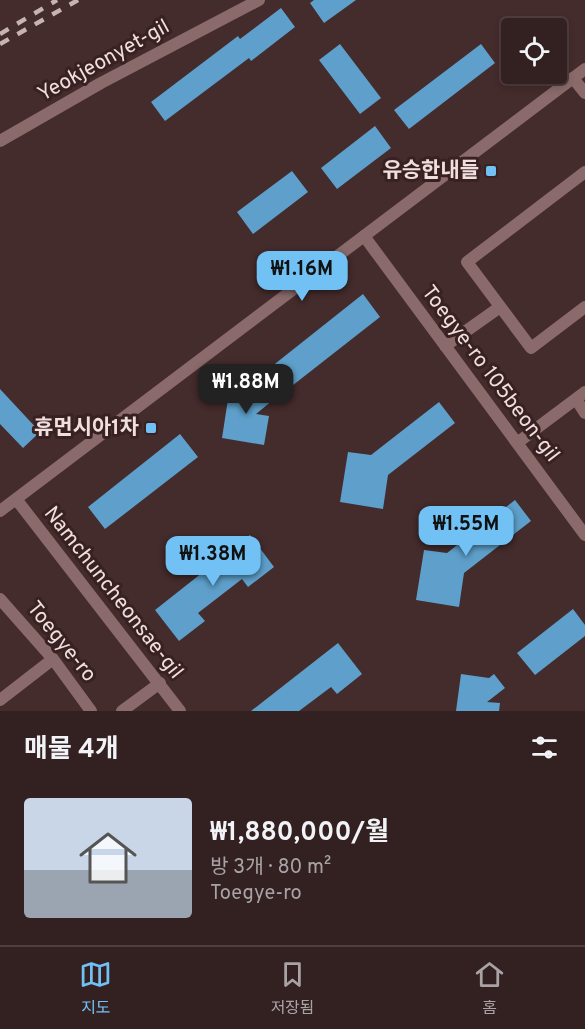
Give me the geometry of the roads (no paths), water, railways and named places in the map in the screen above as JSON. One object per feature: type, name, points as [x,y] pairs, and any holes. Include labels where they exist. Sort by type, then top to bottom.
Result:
[{"type":"street","name":"Yeokjeonyet-gil","points":[[0,141],[101,83],[259,0]]},
{"type":"street","points":[[0,512],[585,69]]},
{"type":"street","points":[[573,78],[585,93]]},
{"type":"street","points":[[585,172],[467,262],[531,348],[585,307]]},
{"type":"street","name":"Toegye-ro 105beon-gil","points":[[364,236],[585,535]]},
{"type":"street","points":[[445,346],[500,307]]},
{"type":"street","points":[[518,443],[580,396],[585,412]]},
{"type":"street","name":"Namchuncheonsae-gil","points":[[16,499],[180,711]]},
{"type":"street","name":"Toegye-ro","points":[[0,599],[53,659],[91,711]]},
{"type":"street","points":[[0,700],[53,659]]},
{"type":"street","points":[[122,711],[160,683]]},
{"type":"railway","points":[[0,34],[57,0]]},
{"type":"railway","points":[[0,44],[78,0]]},
{"type":"place","name":"유승한내들","points":[[491,171]]},
{"type":"place","name":"휴먼시아1차","points":[[151,428]]}]
